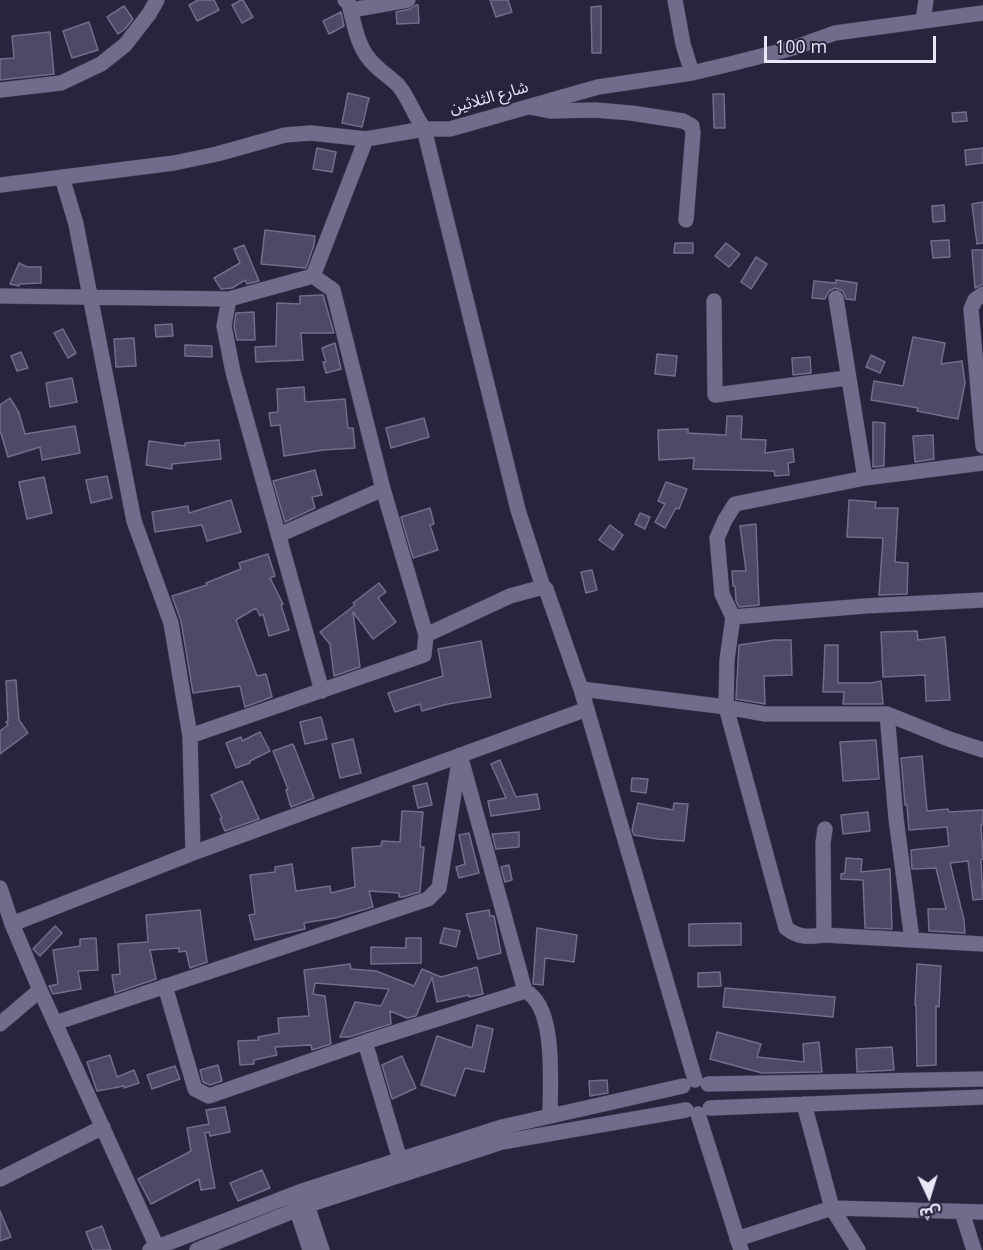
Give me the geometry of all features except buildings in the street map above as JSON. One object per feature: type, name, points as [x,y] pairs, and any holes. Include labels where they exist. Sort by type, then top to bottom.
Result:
[{"type":"street","points":[[0,90],[61,83],[101,64],[125,45],[158,0]]},
{"type":"street","points":[[408,0],[348,5],[362,47],[369,60],[397,85],[424,129],[518,510],[543,587],[546,589],[581,689],[696,1083],[714,1095],[698,1111]]},
{"type":"street","points":[[675,0],[683,44],[692,73]]},
{"type":"street","points":[[923,21],[926,0]]},
{"type":"street","name":"شارع الثلاثين","points":[[0,185],[195,159],[285,135],[311,133],[366,139],[424,129],[450,129],[598,87],[692,73],[794,48],[835,33],[983,13]]},
{"type":"street","points":[[527,106],[550,111],[595,110],[631,113],[682,121],[692,126],[686,220]]},
{"type":"street","points":[[313,276],[366,139]]},
{"type":"street","points":[[62,177],[76,224],[134,521],[171,623],[190,736],[193,853]]},
{"type":"street","points":[[0,296],[229,299],[313,276]]},
{"type":"street","points":[[190,736],[424,655],[426,635],[383,489],[333,290],[313,276]]},
{"type":"street","points":[[983,294],[975,300],[971,309],[983,446]]},
{"type":"street","points":[[836,298],[865,478]]},
{"type":"street","points":[[229,299],[224,327],[233,372],[322,691]]},
{"type":"street","points":[[714,302],[715,395],[848,378]]},
{"type":"street","points":[[983,464],[865,478],[735,504],[717,538],[722,594],[733,617],[727,660],[726,707],[786,928],[803,937],[824,935],[983,944]]},
{"type":"street","points":[[279,535],[383,489]]},
{"type":"street","points":[[426,635],[510,596],[543,587]]},
{"type":"street","points":[[733,617],[865,606],[983,600]]},
{"type":"street","points":[[581,689],[765,714],[887,714],[983,750]]},
{"type":"street","points":[[12,924],[193,853],[587,709]]},
{"type":"street","points":[[887,714],[912,940]]},
{"type":"street","points":[[55,1023],[428,899],[439,888],[460,755]]},
{"type":"street","points":[[460,755],[525,991]]},
{"type":"street","points":[[824,935],[823,843],[825,829]]},
{"type":"street","points":[[0,888],[12,924],[40,990],[103,1127],[154,1249],[464,1147],[502,1127],[696,1083],[983,1079]]},
{"type":"street","points":[[165,986],[195,1089],[209,1096],[365,1042],[525,991],[533,995],[538,1003],[549,1034],[550,1116]]},
{"type":"street","points":[[0,1024],[40,990]]},
{"type":"street","points":[[365,1042],[400,1160]]},
{"type":"street","points":[[696,1083],[680,1098],[698,1111],[739,1245],[832,1208],[983,1212]]},
{"type":"street","points":[[197,1250],[300,1200],[400,1160],[464,1147],[698,1111],[983,1097]]},
{"type":"street","points":[[804,1104],[832,1208],[858,1250]]},
{"type":"street","points":[[0,1179],[103,1127]]},
{"type":"street","points":[[300,1200],[310,1250]]},
{"type":"street","points":[[300,1200],[322,1250]]},
{"type":"street","points":[[962,1212],[974,1250]]}]
